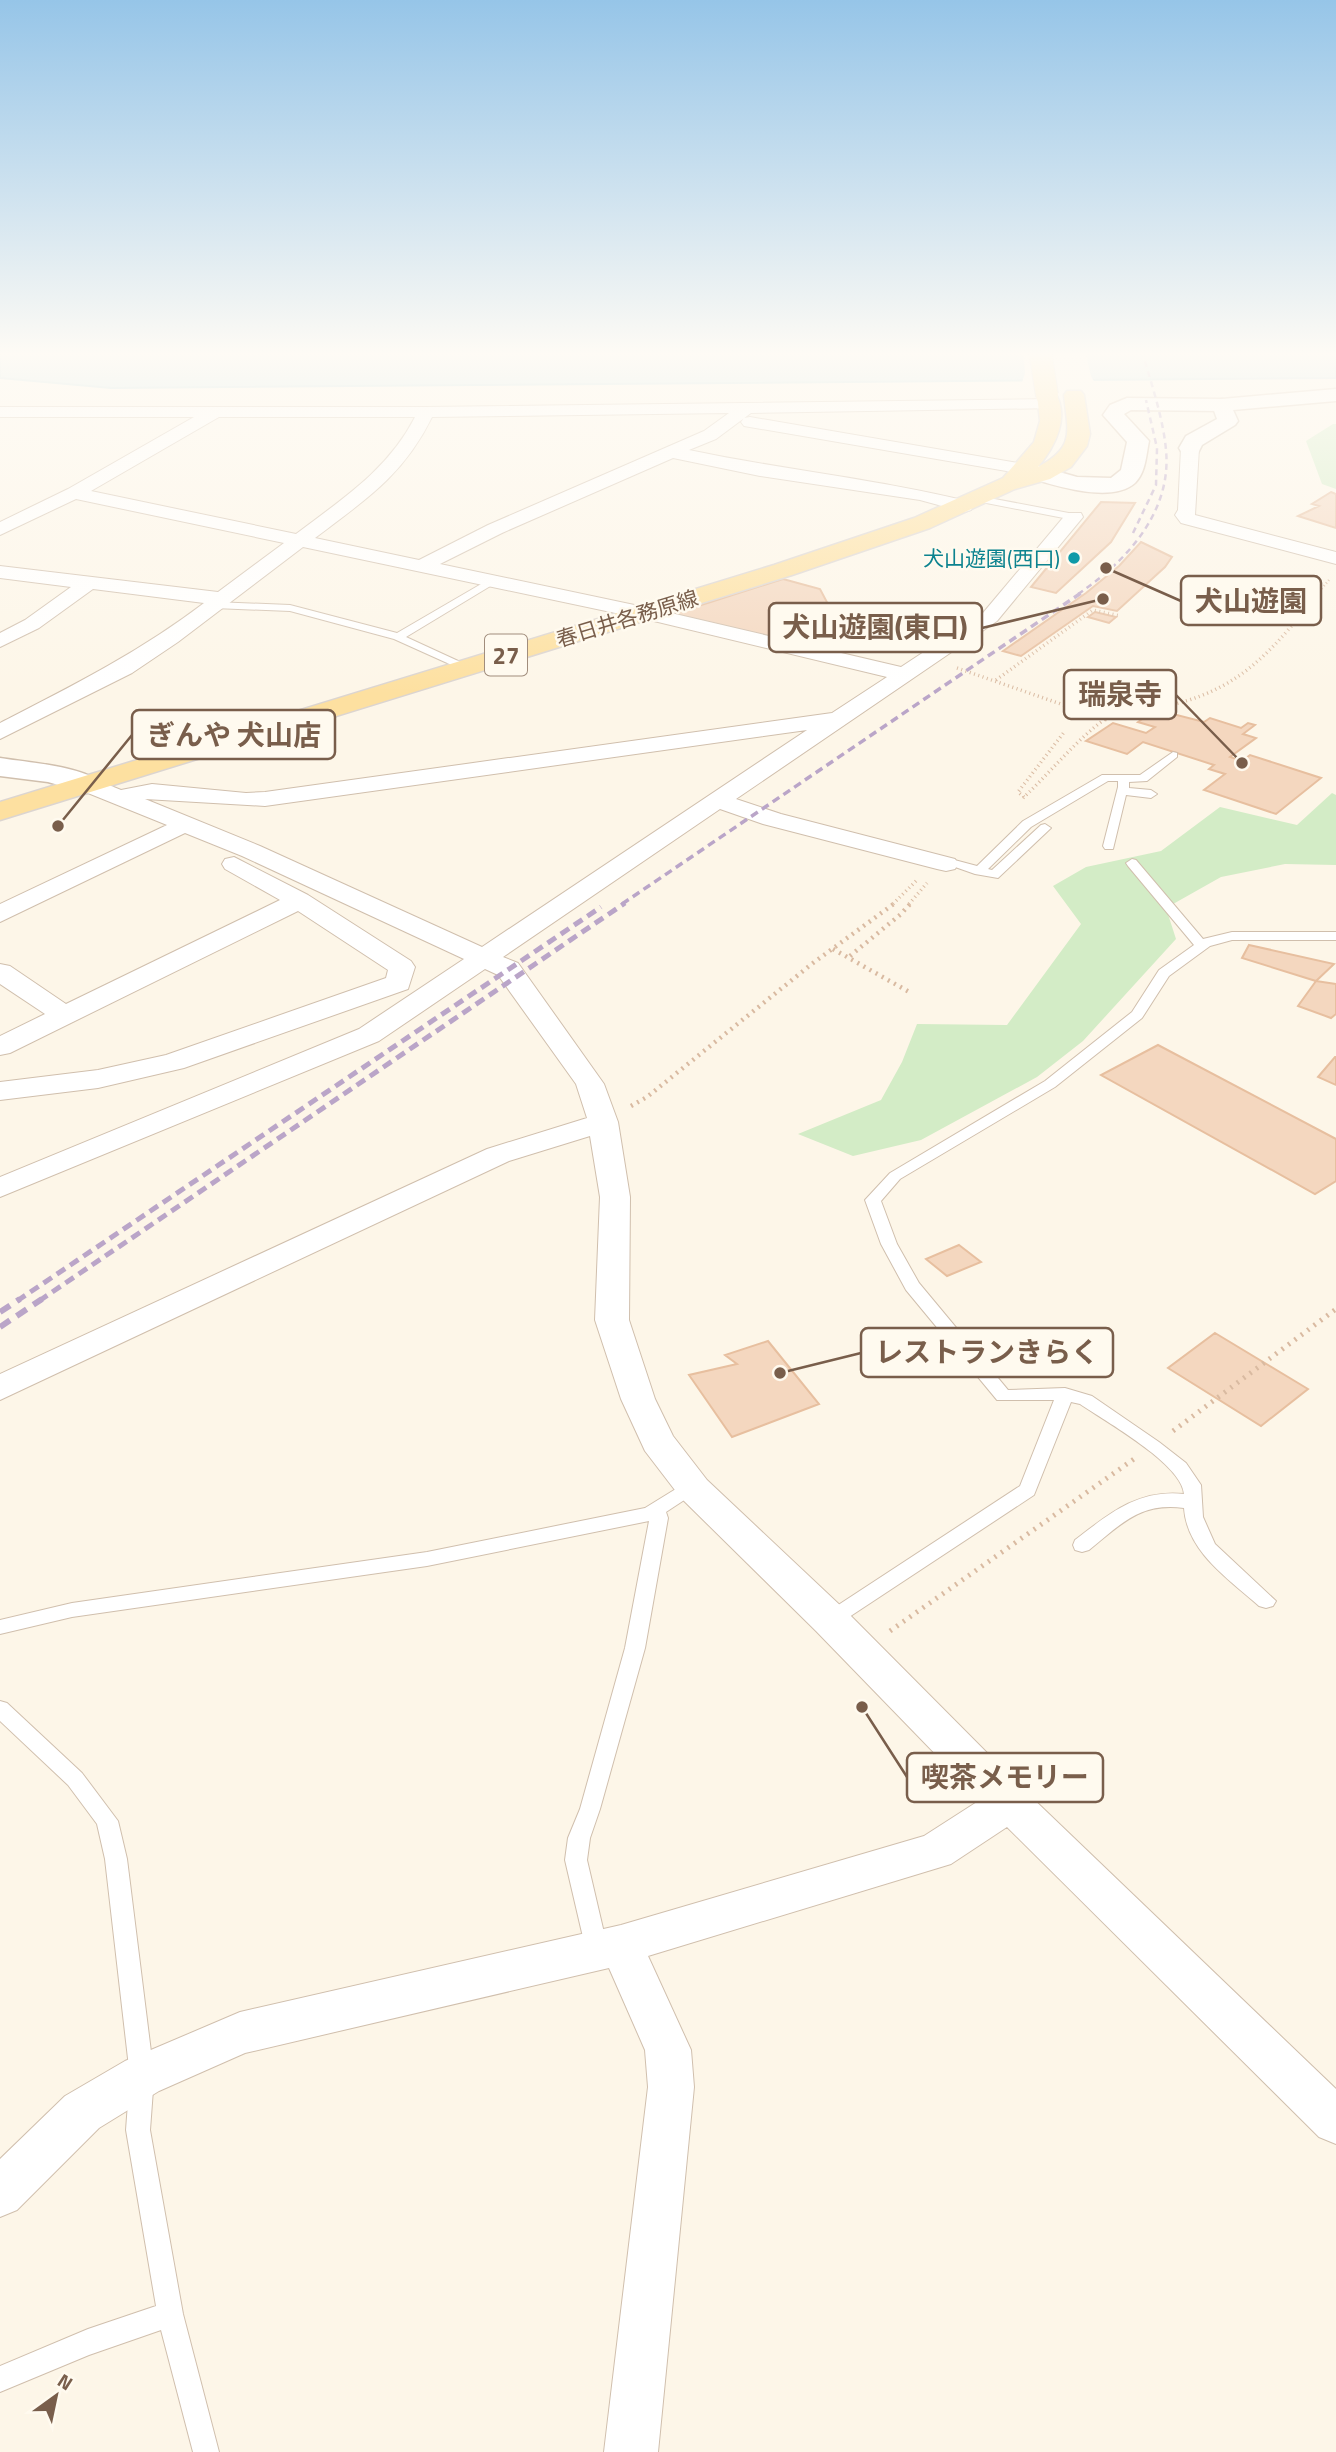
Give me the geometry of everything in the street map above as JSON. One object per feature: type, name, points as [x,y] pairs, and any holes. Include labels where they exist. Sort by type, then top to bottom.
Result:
[{"type":"main road","name":"春日井各務原線","points":[[1024,476],[1031,465]]},
{"type":"main road","name":"春日井各務原線","points":[[0,811],[859,546],[971,503],[1024,476],[1053,465]]},
{"type":"main road","points":[[1024,476],[1084,484],[1121,483],[1128,477],[1133,465]]},
{"type":"main road","points":[[0,767],[50,774],[86,785]]},
{"type":"street","points":[[0,529],[74,493],[122,465]]},
{"type":"street","points":[[0,732],[124,668],[171,638],[378,481],[394,465]]},
{"type":"street","points":[[422,566],[495,529],[641,465]]},
{"type":"street","points":[[734,465],[971,503]]},
{"type":"street","points":[[977,465],[1024,476]]},
{"type":"street","points":[[1189,465],[1185,515],[1199,524],[1336,558]]},
{"type":"street","points":[[74,493],[422,566],[906,675]]},
{"type":"street","points":[[0,1188],[369,1035],[990,618],[1074,517]]},
{"type":"street","points":[[0,572],[218,602]]},
{"type":"street","points":[[1,640],[32,624],[89,583]]},
{"type":"street","points":[[120,797],[152,791],[246,800],[265,799],[841,719]]},
{"type":"street","points":[[0,1091],[98,1079],[174,1062],[398,983],[402,967],[299,900],[179,828],[120,797],[86,785]]},
{"type":"street","points":[[716,800],[941,869]]},
{"type":"street","points":[[0,914],[179,828],[251,851],[508,969],[590,1084],[603,1122],[615,1196],[612,1320],[638,1399],[658,1442],[692,1486],[830,1620],[1010,1803],[1336,2121]]},
{"type":"street","points":[[0,1047],[299,900]]},
{"type":"street","points":[[0,972],[65,1015]]},
{"type":"street","points":[[0,1388],[498,1154],[545,1142],[603,1122]]},
{"type":"street","points":[[0,2193],[82,2112],[142,2076],[240,2033],[609,1947],[936,1851],[1010,1803]]},
{"type":"street","points":[[609,1947],[668,2050],[671,2087],[631,2452]]},
{"type":"lane","points":[[971,503],[1074,517]]},
{"type":"lane","points":[[398,637],[492,582]]},
{"type":"lane","points":[[218,602],[290,608],[398,637],[465,668]]},
{"type":"lane","points":[[1122,784],[1143,779],[1173,755]]},
{"type":"lane","points":[[979,870],[1027,824],[1106,776],[1151,794]]},
{"type":"lane","points":[[1109,846],[1122,784]]},
{"type":"lane","points":[[941,869],[979,870],[994,875],[1045,828]]},
{"type":"lane","points":[[1132,863],[1201,945]]},
{"type":"lane","points":[[1266,1601],[1207,1548],[1194,1517],[1192,1485],[1180,1468],[1153,1446],[1086,1400],[1065,1394],[1003,1396],[912,1286],[889,1244],[873,1200],[895,1176],[1050,1084],[1137,1015],[1164,973],[1201,945],[1232,936],[1336,936]]},
{"type":"lane","points":[[830,1620],[1028,1490],[1065,1394]]},
{"type":"lane","points":[[0,1627],[72,1611],[427,1559],[650,1514],[692,1486]]},
{"type":"lane","points":[[1082,1545],[1130,1508],[1148,1499],[1170,1498],[1192,1502]]},
{"type":"lane","points":[[609,1947],[576,1860],[579,1838],[590,1810],[635,1648],[659,1518],[656,1510]]},
{"type":"lane","points":[[0,1709],[75,1779],[107,1821],[116,1859],[142,2076],[138,2130],[170,2314],[206,2452]]},
{"type":"lane","points":[[0,2379],[88,2342],[170,2314]]},
{"type":"path","points":[[995,680],[1093,610],[1120,616]]},
{"type":"path","points":[[929,660],[995,680],[1107,720]]},
{"type":"path","points":[[1024,797],[1018,792],[1065,731]]},
{"type":"path","points":[[850,956],[901,915],[941,869]]},
{"type":"path","points":[[833,949],[850,956],[891,985],[911,993]]},
{"type":"path","points":[[860,1652],[1153,1446],[1336,1309]]},
{"type":"green space","points":[[1315,465],[1336,465],[1336,489],[1322,484]]},
{"type":"green space","points":[[1332,793],[1336,795],[1336,865],[1285,864],[1221,877],[1166,908],[1176,939],[1083,1041],[1037,1077],[921,1140],[853,1156],[798,1134],[881,1100],[902,1062],[917,1024],[1007,1025],[1081,924],[1053,886],[1086,867],[1161,851],[1220,807],[1297,825]]},
{"type":"building","points":[[1331,492],[1336,494],[1336,528],[1298,516],[1319,506],[1312,504]]},
{"type":"building","name":"犬山遊園(西口)","points":[[1101,502],[1135,503],[1111,542],[1056,593],[1031,587]]},
{"type":"building","points":[[1141,542],[1172,557],[1165,567],[1117,611],[1093,606],[1021,656],[1003,651],[1086,593],[1119,566]]},
{"type":"building","points":[[783,579],[820,589],[830,608],[776,642],[670,615]]},
{"type":"building","points":[[1095,612],[1116,617],[1109,623],[1088,617]]},
{"type":"building","points":[[1161,711],[1204,722],[1210,718],[1241,728],[1248,723],[1255,725],[1243,734],[1256,738],[1230,757],[1242,761],[1250,755],[1321,778],[1276,814],[1204,790],[1225,774],[1209,769],[1214,765],[1143,742],[1127,754],[1086,741],[1113,723],[1146,733],[1155,727],[1138,722],[1152,712],[1158,714]]},
{"type":"building","points":[[1249,945],[1334,964],[1316,981],[1242,958]]},
{"type":"building","points":[[1316,981],[1336,984],[1336,1014],[1331,1018],[1298,1006]]},
{"type":"building","points":[[1158,1045],[1336,1139],[1336,1181],[1315,1194],[1101,1075]]},
{"type":"building","points":[[1336,1057],[1336,1085],[1318,1077]]},
{"type":"building","points":[[959,1245],[981,1262],[947,1276],[926,1259]]},
{"type":"building","points":[[1215,1333],[1308,1389],[1261,1426],[1168,1368]]},
{"type":"building","points":[[768,1341],[819,1404],[732,1437],[689,1375],[737,1364],[725,1355]]},
{"type":"railway","points":[[1133,533],[1156,485],[1157,465]]},
{"type":"railway","points":[[1078,594],[1113,567],[1142,533],[1162,494],[1166,465]]},
{"type":"railway","points":[[622,904],[1081,593]]},
{"type":"railway","points":[[39,1301],[625,903]]},
{"type":"railway","points":[[19,1300],[601,907]]},
{"type":"railway","points":[[0,1312],[19,1300]]},
{"type":"railway","points":[[0,1327],[39,1301]]},
{"type":"place","name":"犬山遊園(西口)","points":[[1074,558]]},
{"type":"place","name":"犬山遊園","points":[[1106,568]]},
{"type":"place","name":"犬山遊園(東口)","points":[[1103,599]]},
{"type":"place","name":"瑞泉寺","points":[[1242,763]]},
{"type":"place","name":"ぎんや 犬山店","points":[[58,826]]},
{"type":"place","name":"レストランきらく","points":[[780,1373]]},
{"type":"place","name":"喫茶メモリー","points":[[862,1707]]}]
